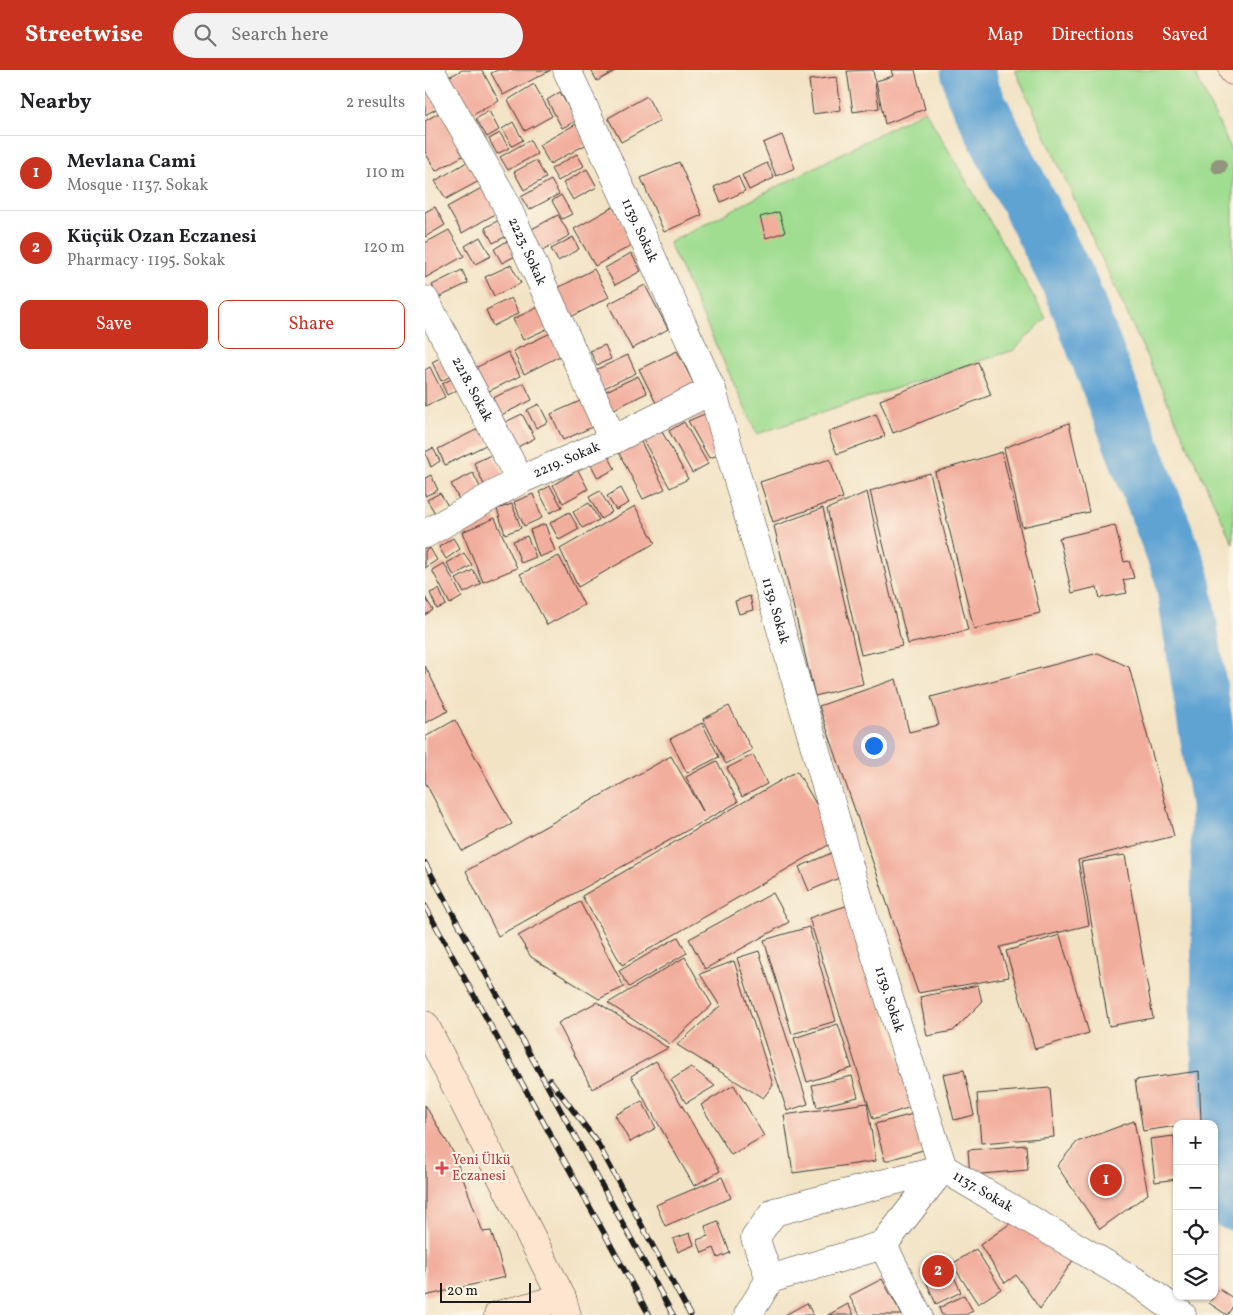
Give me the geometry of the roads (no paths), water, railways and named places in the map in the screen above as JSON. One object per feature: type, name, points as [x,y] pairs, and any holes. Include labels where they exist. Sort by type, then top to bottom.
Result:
[{"type":"main road","points":[[425,1024],[565,1306],[498,1315]]},
{"type":"street","name":"2223. Sokak","points":[[430,70],[502,196],[613,440]]},
{"type":"street","name":"1139. Sokak","points":[[567,70],[712,390],[869,934],[943,1168]]},
{"type":"street","name":"2218. Sokak","points":[[425,300],[520,480]]},
{"type":"street","name":"2219. Sokak","points":[[425,534],[520,480],[613,440],[712,390]]},
{"type":"street","name":"1137. Sokak","points":[[883,1245],[943,1168],[1138,1283],[1182,1315]]},
{"type":"street","points":[[770,1280],[755,1238],[774,1212],[943,1168]]},
{"type":"street","points":[[748,1315],[770,1280],[883,1245],[918,1315]]},
{"type":"waterway","points":[[968,70],[973,92],[1072,289],[1182,576],[1218,804],[1219,1113],[1233,1203]]},
{"type":"railway","points":[[425,863],[673,1315]]},
{"type":"railway","points":[[425,906],[649,1315]]},
{"type":"railway","points":[[550,1080],[597,1142],[690,1315]]},
{"type":"place","name":"Yeni Ülkü Eczanesi","points":[[442,1168]]},
{"type":"place","name":"Mevlana Cami","points":[[1106,1180]]},
{"type":"place","name":"Küçük Ozan Eczanesi","points":[[938,1271]]}]
